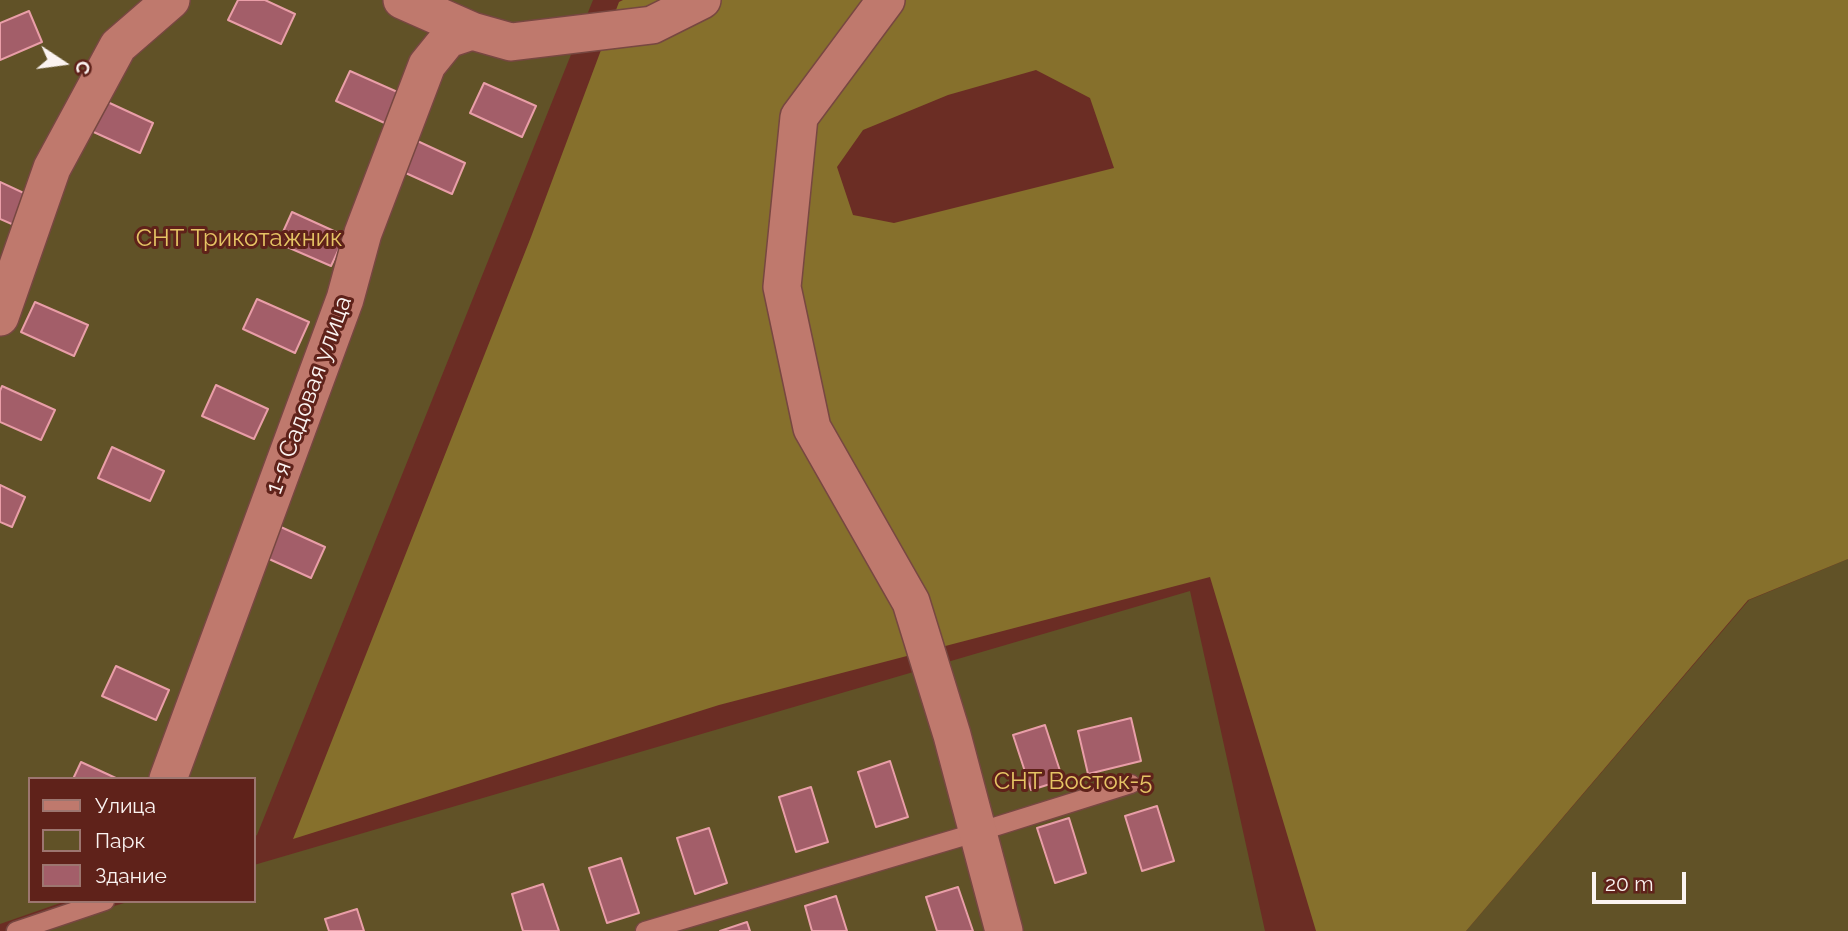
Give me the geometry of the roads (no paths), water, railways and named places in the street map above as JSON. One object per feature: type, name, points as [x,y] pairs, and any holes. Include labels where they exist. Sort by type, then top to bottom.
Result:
[{"type":"street","points":[[0,317],[52,168],[111,58],[118,46],[171,0]]},
{"type":"street","points":[[402,0],[472,31],[511,42],[652,25],[702,0]]},
{"type":"street","points":[[886,0],[799,117],[782,287],[812,429],[911,602],[952,735],[1004,931]]},
{"type":"street","name":"1-я Садовая улица","points":[[168,777],[345,299],[363,233],[427,65],[448,39],[472,31]]},
{"type":"lane","points":[[645,931],[1131,784]]},
{"type":"lane","points":[[16,931],[99,903]]},
{"type":"park label","name":"СНТ Трикотажник","points":[[239,239]]},
{"type":"park label","name":"СНТ Восток-5","points":[[1073,782]]}]
